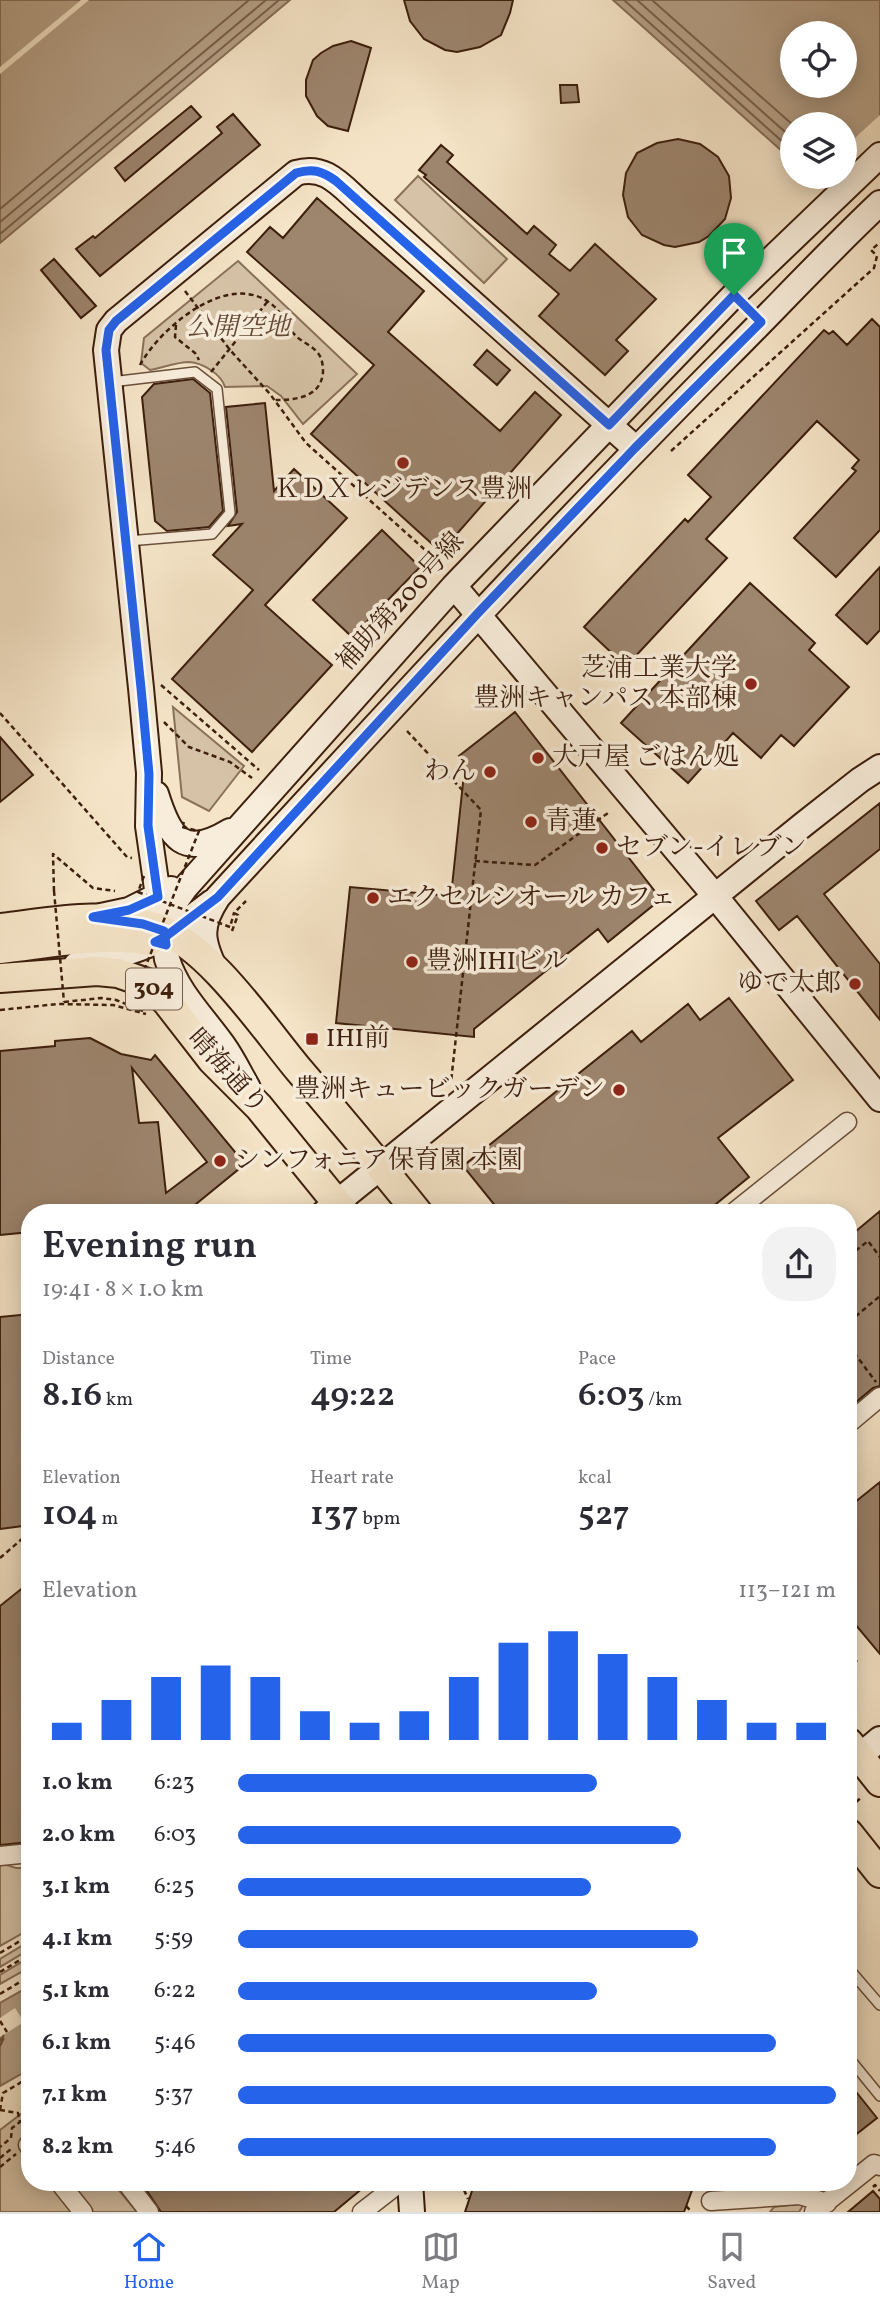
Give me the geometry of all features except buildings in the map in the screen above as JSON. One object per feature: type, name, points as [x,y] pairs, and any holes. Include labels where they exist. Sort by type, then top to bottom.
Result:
[{"type":"main road","name":"晴海通り","points":[[0,928],[93,917],[163,927],[188,944],[216,971],[411,1204]]},
{"type":"main road","name":"304","points":[[0,949],[129,938],[163,927]]},
{"type":"main road","name":"晴海通り","points":[[12,976],[107,972],[137,978],[147,983],[167,1002],[212,1060],[259,1107],[331,1204]]},
{"type":"main road","points":[[859,1751],[871,1790]]},
{"type":"main road","points":[[857,1844],[880,1873]]},
{"type":"street","name":"補助第200号線","points":[[163,927],[174,902],[448,576],[609,425],[734,295],[880,155]]},
{"type":"street","points":[[259,1107],[225,1048],[176,981],[167,959],[148,826],[149,774],[126,542],[120,381],[106,340],[116,321],[296,173],[309,169],[322,171],[635,448]]},
{"type":"street","points":[[216,971],[203,935],[207,914],[226,905],[478,613],[635,448],[880,203]]},
{"type":"street","points":[[734,295],[761,322]]},
{"type":"street","points":[[448,576],[880,1099]]},
{"type":"street","points":[[340,1204],[381,1167],[715,896],[880,767]]},
{"type":"street","points":[[149,774],[165,824],[177,838],[187,843],[202,844],[241,824]]},
{"type":"street","points":[[12,976],[119,955],[163,927],[226,905]]},
{"type":"street","points":[[744,1204],[848,1122]]},
{"type":"street","points":[[857,1416],[880,1397]]},
{"type":"street","points":[[0,1856],[21,1854]]},
{"type":"street","points":[[857,2178],[874,2164],[880,2166]]},
{"type":"street","points":[[66,2191],[83,2212]]},
{"type":"street","points":[[133,2191],[149,2212]]},
{"type":"street","points":[[727,2212],[711,2201],[800,2195],[821,2207],[841,2191]]},
{"type":"street","points":[[362,2212],[391,2197],[412,2212]]},
{"type":"lane","points":[[120,381],[195,372],[217,388],[230,513],[212,534],[126,542]]},
{"type":"lane","points":[[857,1979],[880,2006]]},
{"type":"lane","points":[[857,2068],[880,2096]]},
{"type":"path","points":[[671,450],[874,268],[877,256],[871,250],[880,245]]},
{"type":"path","points":[[874,268],[880,273]]},
{"type":"path","points":[[184,291],[306,443],[448,576]]},
{"type":"path","points":[[120,381],[176,325],[212,298],[232,293],[248,293],[268,302],[284,316],[294,335],[319,354],[323,367],[322,379],[314,392],[299,400],[274,400]]},
{"type":"path","points":[[205,379],[268,302]]},
{"type":"path","points":[[176,325],[176,337],[195,353],[199,361],[195,372]]},
{"type":"path","points":[[161,685],[259,770]]},
{"type":"path","points":[[0,713],[127,857],[135,859]]},
{"type":"path","points":[[164,722],[189,747],[230,762],[252,778]]},
{"type":"path","points":[[407,731],[481,810],[451,1083]]},
{"type":"path","points":[[475,861],[535,865],[608,813]]},
{"type":"path","points":[[124,893],[93,888],[53,854],[64,1002],[116,1000],[145,1012],[148,1009],[132,1001],[199,831],[182,827],[184,822]]},
{"type":"path","points":[[144,876],[138,892],[163,927]]},
{"type":"path","points":[[226,905],[246,901]]},
{"type":"path","points":[[163,927],[230,927],[226,905]]},
{"type":"path","points":[[226,905],[238,915],[232,931]]},
{"type":"path","points":[[113,1005],[116,1000]]},
{"type":"path","points":[[0,1010],[58,1004],[113,1005],[148,1015]]},
{"type":"path","points":[[857,1249],[867,1241],[880,1257]]},
{"type":"path","points":[[857,1315],[880,1296]]},
{"type":"path","points":[[857,1357],[880,1387]]},
{"type":"path","points":[[0,1558],[21,1540]]},
{"type":"path","points":[[857,1801],[871,1790]]},
{"type":"path","points":[[0,1953],[21,1940]]},
{"type":"path","points":[[0,1972],[21,1959]]},
{"type":"path","points":[[0,1994],[21,1981]]},
{"type":"path","points":[[0,2021],[6,2032]]},
{"type":"path","points":[[0,2147],[11,2138],[12,2128],[20,2122],[18,2113],[0,2110],[3,2093],[21,2082]]},
{"type":"path","points":[[464,2191],[468,2199]]},
{"type":"path","points":[[686,2206],[692,2212]]},
{"type":"green space","points":[[418,176],[507,259],[484,283],[395,200]]},
{"type":"green space","name":"公開空地","points":[[238,261],[357,374],[303,424],[281,396],[267,386],[225,387],[216,374],[189,362],[150,370],[141,363],[144,338]]},
{"type":"green space","points":[[173,707],[244,766],[209,811],[182,797]]},
{"type":"green space","points":[[0,1863],[21,1868],[21,1934],[0,1946]]},
{"type":"green space","points":[[21,1946],[21,1954],[0,1967],[0,1959]]},
{"type":"green space","points":[[21,1962],[21,1972],[0,1984],[0,1975]]},
{"type":"green space","points":[[21,2114],[21,2191],[120,2191],[137,2212],[0,2212],[0,2130]]},
{"type":"green space","points":[[804,2204],[799,2212],[770,2212],[774,2207]]},
{"type":"water","points":[[0,0],[290,0],[0,243]]},
{"type":"water","points":[[613,0],[880,0],[880,235],[812,189],[857,189],[857,112],[780,112],[780,149]]},
{"type":"water","points":[[21,1991],[21,2074],[0,2086],[0,2003]]},
{"type":"pier","points":[[81,0],[89,0],[0,74],[0,67]]},
{"type":"pier","points":[[880,115],[879,238],[852,215],[833,225],[808,202],[811,193],[807,189],[857,189],[857,136]]},
{"type":"pier","points":[[15,2008],[21,2017],[21,2024],[0,2037],[0,2018]]},
{"type":"ferry route","points":[[0,2046],[7,2032]]},
{"type":"ferry route","points":[[0,2041],[4,2035]]},
{"type":"place","name":"ＫＤＸレジデンス豊洲","points":[[403,463]]},
{"type":"place","name":"芝浦工業大学 豊洲キャンパス 本部棟","points":[[751,684]]},
{"type":"place","name":"大戸屋 ごはん処","points":[[538,758]]},
{"type":"place","name":"わん","points":[[490,772]]},
{"type":"place","name":"青蓮","points":[[531,822]]},
{"type":"place","name":"セブン-イレブン","points":[[602,848]]},
{"type":"place","name":"エクセルシオール カフェ","points":[[373,898]]},
{"type":"place","name":"豊洲IHIビル","points":[[412,962]]},
{"type":"place","name":"ゆで太郎","points":[[855,984]]},
{"type":"place","name":"IHI前","points":[[312,1039]]},
{"type":"place","name":"豊洲キュービックガーデン","points":[[619,1090]]},
{"type":"place","name":"シンフォニア保育園 本園","points":[[220,1161]]},
{"type":"route","points":[[734,295],[609,425],[336,181],[322,171],[309,169],[296,173],[116,321],[109,330],[106,350],[149,774],[148,826],[158,897],[129,910],[93,917],[143,924],[164,931],[165,937],[155,942],[166,945],[165,937],[218,897],[478,613],[635,448],[761,322],[734,295]]}]
